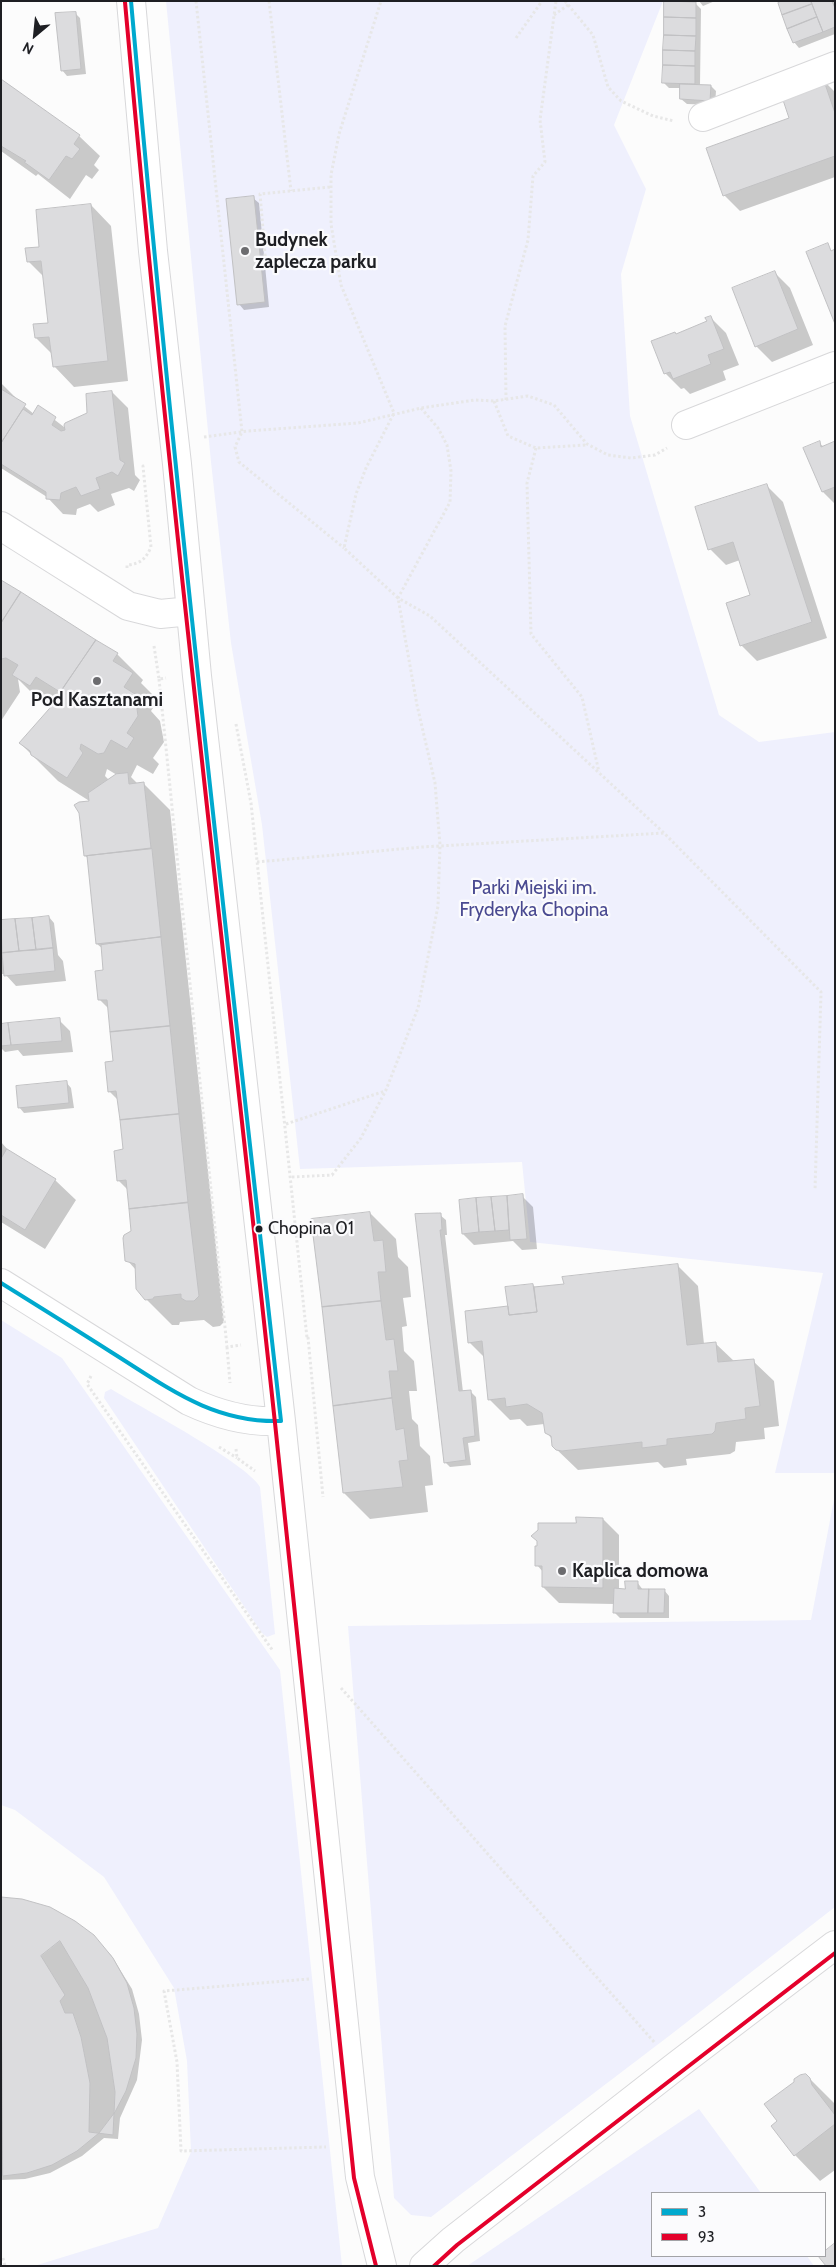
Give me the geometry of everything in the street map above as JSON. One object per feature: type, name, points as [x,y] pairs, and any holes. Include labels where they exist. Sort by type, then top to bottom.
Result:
[{"type":"street","points":[[131,1],[153,251],[177,464],[190,610],[282,1421],[360,2177],[382,2266]]},
{"type":"street","points":[[703,117],[835,66]]},
{"type":"street","points":[[686,425],[835,366]]},
{"type":"street","points":[[1,526],[128,606],[160,614],[190,610]]},
{"type":"street","points":[[1,1283],[190,1401],[216,1414],[262,1422],[282,1421]]},
{"type":"street","points":[[424,2266],[453,2240],[835,1945]]},
{"type":"path","points":[[196,1],[242,432],[236,447],[239,462],[344,548],[398,598],[430,616],[664,833],[821,992],[815,1190]]},
{"type":"path","points":[[269,1],[291,191]]},
{"type":"path","points":[[344,548],[359,485],[394,414],[340,285],[331,224],[331,175],[339,134],[381,1]]},
{"type":"path","points":[[516,38],[542,1]]},
{"type":"path","points":[[506,400],[505,326],[528,240],[533,176],[545,162],[540,120],[556,1]]},
{"type":"path","points":[[554,15],[567,2],[593,35],[608,87],[621,101],[653,116],[670,121],[703,117]]},
{"type":"path","points":[[266,266],[260,194],[331,187]]},
{"type":"path","points":[[216,435],[358,423],[420,408],[475,400],[494,401],[528,396],[554,405],[587,444],[608,455],[631,458],[655,455],[676,443],[686,425]]},
{"type":"path","points":[[494,401],[508,436],[536,448],[587,444]]},
{"type":"path","points":[[292,1177],[332,1175],[361,1138],[386,1090],[418,1008],[438,906],[440,846],[434,783],[417,706],[398,598],[450,502],[451,471],[446,445],[438,428],[420,408]]},
{"type":"path","points":[[536,448],[527,483],[531,634],[582,697],[598,772]]},
{"type":"path","points":[[128,606],[127,565],[139,563],[146,557],[151,547],[143,466],[177,464]]},
{"type":"path","points":[[149,642],[156,647],[227,1347],[308,1337],[251,803],[235,717]]},
{"type":"path","points":[[159,679],[197,676]]},
{"type":"path","points":[[257,862],[440,846],[664,833]]},
{"type":"path","points":[[286,1124],[386,1090]]},
{"type":"path","points":[[95,1370],[86,1384],[272,1652],[278,1651]]},
{"type":"path","points":[[340,1686],[676,2066]]},
{"type":"path","points":[[319,1978],[164,1991],[177,2062],[181,2151],[327,2147]]},
{"type":"path","points":[[3,2258],[5,2266]]},
{"type":"green space","name":"Parki Miejski im. Fryderyka Chopina","points":[[166,1],[663,1],[614,125],[646,189],[621,274],[630,416],[719,715],[759,742],[835,732],[835,1473],[775,1473],[823,1273],[530,1242],[522,1162],[300,1169],[262,825],[231,643],[211,462]]},
{"type":"green space","points":[[1,1320],[62,1358],[280,1670],[342,2266],[34,2266],[158,2228],[191,2152],[187,2061],[174,1988],[104,1877],[15,1810],[1,1805]]},
{"type":"green space","points":[[111,1389],[215,1450],[236,1464],[260,1487],[275,1634],[267,1637],[262,1633],[104,1398],[105,1392]]},
{"type":"green space","points":[[835,1494],[835,1907],[431,2217],[411,2215],[394,2198],[348,1626],[811,1620]]},
{"type":"green space","points":[[699,2109],[760,2192],[651,2192],[651,2257],[808,2257],[814,2266],[467,2266]]},
{"type":"building","points":[[664,1],[696,2],[696,18],[664,17]]},
{"type":"building","points":[[781,1],[811,1],[812,4],[782,15],[778,3]]},
{"type":"building","points":[[832,1],[835,8],[835,27],[823,32],[811,2]]},
{"type":"building","points":[[812,4],[817,17],[787,29],[782,15]]},
{"type":"building","points":[[76,12],[81,69],[61,71],[55,13]]},
{"type":"building","points":[[664,17],[696,18],[696,36],[664,35]]},
{"type":"building","points":[[817,17],[823,32],[793,43],[787,29]]},
{"type":"building","points":[[664,35],[696,36],[695,51],[663,50]]},
{"type":"building","points":[[663,50],[695,51],[695,66],[663,65]]},
{"type":"building","points":[[663,65],[695,66],[695,84],[662,83]]},
{"type":"building","points":[[823,78],[835,113],[835,156],[723,196],[706,148],[789,118],[781,94]]},
{"type":"building","points":[[1,79],[80,135],[74,144],[80,149],[72,159],[66,156],[49,180],[24,162],[26,161],[1,146]]},
{"type":"building","points":[[680,84],[711,85],[710,101],[680,99]]},
{"type":"building","name":"Budynek zaplecza parku","points":[[254,196],[265,302],[237,305],[226,199]]},
{"type":"building","points":[[91,204],[108,361],[53,367],[49,337],[35,338],[33,324],[48,323],[41,261],[27,262],[25,248],[39,247],[36,210]]},
{"type":"building","points":[[828,243],[831,251],[835,249],[835,324],[806,252]]},
{"type":"building","points":[[775,271],[798,329],[755,347],[732,288]]},
{"type":"building","points":[[711,316],[724,349],[708,355],[711,364],[673,379],[670,372],[664,374],[651,341],[675,332],[676,334],[707,321],[705,318]]},
{"type":"building","points":[[1,389],[26,404],[1,443]]},
{"type":"building","points":[[112,391],[120,460],[125,463],[118,476],[112,472],[96,478],[100,489],[81,496],[76,487],[61,493],[60,500],[46,499],[46,492],[1,464],[1,443],[23,409],[32,415],[38,405],[56,417],[52,425],[61,431],[65,430],[65,423],[87,413],[86,394]]},
{"type":"building","points":[[820,441],[821,447],[835,441],[835,487],[822,492],[803,448]]},
{"type":"building","points":[[767,484],[812,622],[740,646],[726,603],[750,595],[733,542],[708,550],[695,507]]},
{"type":"building","points":[[1,580],[21,592],[1,623]]},
{"type":"building","points":[[21,592],[96,640],[60,692],[36,677],[30,686],[12,675],[18,665],[6,658],[1,659],[1,623]]},
{"type":"building","points":[[96,640],[118,653],[113,661],[133,673],[124,687],[135,694],[138,716],[127,733],[134,738],[127,749],[111,740],[104,753],[98,754],[81,744],[80,749],[83,753],[67,778],[31,755],[30,751],[19,743],[49,709]]},
{"type":"building","points":[[128,773],[129,784],[144,782],[151,848],[84,856],[79,813],[74,805],[79,802],[89,801],[88,793],[116,774]]},
{"type":"building","points":[[152,849],[161,937],[96,944],[87,856]]},
{"type":"building","points":[[49,916],[53,948],[36,950],[32,918]]},
{"type":"building","points":[[32,918],[36,950],[19,951],[15,919]]},
{"type":"building","points":[[15,919],[19,951],[2,953],[1,920]]},
{"type":"building","points":[[161,937],[170,1026],[110,1032],[107,1000],[98,1000],[95,971],[103,970],[101,945]]},
{"type":"building","points":[[53,948],[55,971],[4,976],[2,953]]},
{"type":"building","points":[[60,1018],[62,1041],[11,1045],[8,1023]]},
{"type":"building","points":[[8,1023],[11,1045],[1,1046],[1,1024]]},
{"type":"building","points":[[170,1026],[179,1114],[120,1120],[116,1091],[108,1092],[105,1062],[113,1061],[110,1032]]},
{"type":"building","points":[[67,1081],[69,1103],[18,1108],[16,1086]]},
{"type":"building","points":[[179,1114],[188,1202],[129,1209],[126,1180],[117,1181],[114,1151],[123,1149],[120,1120]]},
{"type":"building","points":[[7,1149],[56,1179],[25,1230],[1,1215],[1,1159]]},
{"type":"building","points":[[523,1194],[527,1239],[510,1240],[507,1196]]},
{"type":"building","points":[[507,1196],[509,1230],[495,1231],[491,1197]]},
{"type":"building","points":[[491,1197],[495,1231],[479,1232],[476,1198]]},
{"type":"building","points":[[476,1198],[479,1232],[462,1234],[459,1200]]},
{"type":"building","points":[[188,1203],[199,1296],[194,1301],[186,1301],[181,1298],[181,1294],[145,1300],[136,1289],[135,1264],[125,1261],[123,1238],[124,1235],[131,1231],[129,1209]]},
{"type":"building","points":[[370,1212],[374,1241],[383,1240],[386,1272],[378,1272],[381,1301],[322,1307],[311,1219]]},
{"type":"building","points":[[441,1213],[442,1230],[440,1230],[459,1391],[471,1390],[475,1436],[463,1438],[466,1460],[444,1463],[415,1214]]},
{"type":"building","points":[[678,1264],[687,1345],[716,1342],[718,1362],[754,1359],[760,1406],[745,1408],[746,1419],[716,1423],[715,1431],[712,1434],[667,1439],[667,1445],[642,1448],[642,1442],[562,1451],[556,1450],[552,1446],[551,1436],[545,1433],[542,1413],[527,1404],[506,1407],[505,1398],[488,1400],[482,1341],[468,1343],[465,1311],[508,1306],[509,1315],[537,1312],[534,1287],[564,1284],[562,1277]]},
{"type":"building","points":[[533,1284],[537,1312],[509,1315],[505,1287]]},
{"type":"building","points":[[381,1301],[386,1340],[394,1339],[398,1371],[389,1371],[392,1398],[333,1406],[322,1307]]},
{"type":"building","points":[[392,1398],[396,1430],[404,1428],[408,1460],[399,1461],[403,1487],[343,1493],[333,1406]]},
{"type":"building","points":[[576,1517],[603,1518],[603,1588],[542,1587],[542,1566],[535,1566],[535,1546],[537,1546],[537,1541],[531,1536],[538,1530],[538,1523],[576,1523]]},
{"type":"building","points":[[625,1581],[638,1581],[638,1589],[649,1589],[648,1613],[613,1613],[614,1588],[625,1589]]},
{"type":"building","points":[[649,1589],[665,1589],[664,1613],[648,1613]]},
{"type":"building","points":[[1,1897],[22,1899],[50,1907],[75,1921],[94,1935],[113,1958],[127,1983],[134,2008],[137,2034],[136,2058],[126,2091],[115,2112],[99,2133],[77,2151],[52,2165],[27,2173],[3,2176]]},
{"type":"building","points":[[60,1941],[88,1988],[107,2038],[115,2092],[113,2135],[89,2132],[90,2083],[81,2037],[73,2013],[65,2013],[60,2001],[65,1995],[41,1956]]},
{"type":"building","points":[[806,2074],[835,2115],[835,2124],[794,2156],[771,2126],[777,2121],[764,2104],[794,2082],[794,2079]]},
{"type":"building","points":[[835,2243],[835,2266],[826,2266],[819,2257],[826,2257],[826,2250]]},
{"type":"transit line","name":"3","points":[[131,1],[183,534],[281,1421]]},
{"type":"transit line","name":"93","points":[[125,2],[177,535],[275,1423],[354,2178],[376,2266]]},
{"type":"transit line","name":"3","points":[[1,1283],[151,1378],[191,1400],[233,1416],[256,1420],[281,1421]]},
{"type":"transit line","name":"93","points":[[434,2266],[457,2245],[835,1953]]},
{"type":"place","name":"Budynek zaplecza parku","points":[[245,251]]},
{"type":"place","name":"Pod Kasztanami","points":[[97,681]]},
{"type":"place","name":"Chopina 01","points":[[259,1229]]},
{"type":"place","name":"Kaplica domowa","points":[[562,1571]]}]
